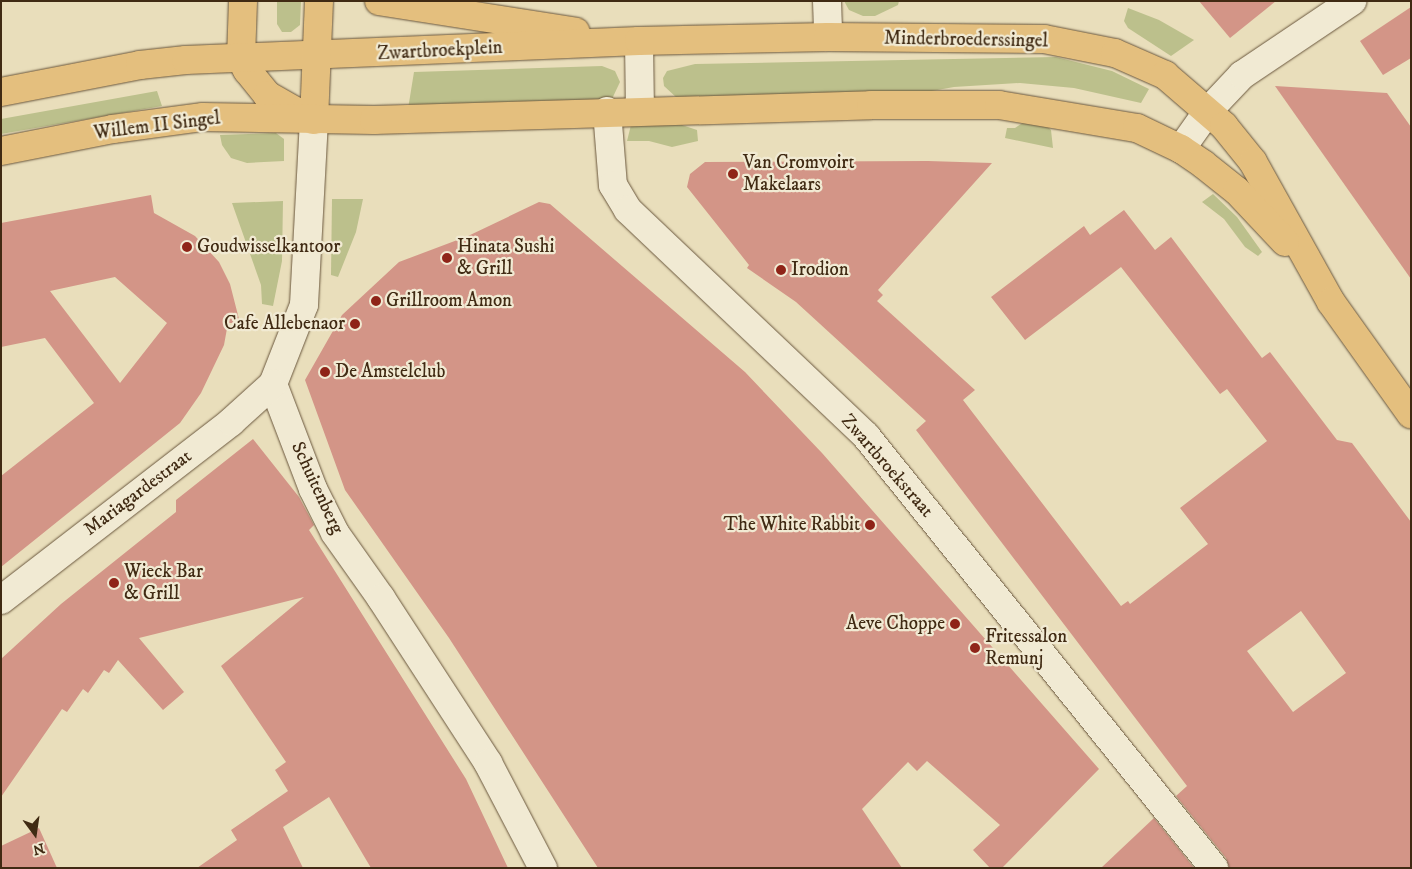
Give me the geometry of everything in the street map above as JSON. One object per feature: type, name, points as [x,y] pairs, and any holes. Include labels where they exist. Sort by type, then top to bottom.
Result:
[{"type":"main road","points":[[243,1],[242,59],[267,95],[295,113],[314,120],[640,111]]},
{"type":"main road","points":[[314,120],[319,1]]},
{"type":"main road","points":[[379,1],[639,41]]},
{"type":"main road","name":"Minderbroederssingel","points":[[639,41],[828,37],[1044,39],[1115,53],[1164,75],[1208,111],[1253,162],[1309,267],[1411,414]]},
{"type":"main road","name":"Zwartbroekplein","points":[[242,59],[639,41]]},
{"type":"main road","points":[[1,92],[140,65],[186,60],[242,59]]},
{"type":"main road","name":"Minderbroederssingel","points":[[640,111],[999,105],[1137,128],[1181,149],[1236,191],[1309,267]]},
{"type":"main road","name":"Willem II Singel","points":[[1,151],[112,129],[203,117],[314,120]]},
{"type":"street","points":[[827,1],[828,37]]},
{"type":"street","points":[[1181,149],[1208,111],[1242,75],[1352,1]]},
{"type":"street","points":[[639,41],[640,111]]},
{"type":"street","name":"Zwartbroekstraat","points":[[607,111],[613,185],[628,210],[866,436],[1214,868]]},
{"type":"street","points":[[273,384],[304,305],[314,120]]},
{"type":"street","name":"Mariagardestraat","points":[[1,600],[231,422],[273,384]]},
{"type":"street","name":"Schuitenberg","points":[[273,384],[313,489],[335,533],[381,598],[488,764],[543,868]]},
{"type":"green space","points":[[277,1],[301,1],[300,25],[291,32],[282,32],[277,24]]},
{"type":"green space","points":[[844,1],[899,1],[898,5],[875,16],[863,16],[849,10]]},
{"type":"green space","points":[[1128,8],[1159,20],[1194,40],[1171,56],[1128,28],[1124,21]]},
{"type":"green space","points":[[1056,57],[1112,71],[1149,89],[1141,103],[1074,88],[1020,83],[954,87],[898,97],[677,98],[664,86],[663,78],[667,71],[695,64]]},
{"type":"green space","points":[[602,66],[615,71],[620,82],[611,101],[408,109],[414,72]]},
{"type":"green space","points":[[157,91],[162,106],[1,134],[1,119]]},
{"type":"green space","points":[[632,121],[670,121],[697,130],[698,141],[672,147],[649,141],[627,141]]},
{"type":"green space","points":[[1042,121],[1051,130],[1053,148],[1005,138],[1007,128],[1015,128],[1024,122]]},
{"type":"green space","points":[[276,133],[284,139],[284,161],[247,163],[231,158],[222,145],[220,135]]},
{"type":"green space","points":[[1213,194],[1237,217],[1262,252],[1258,256],[1245,247],[1224,219],[1202,202]]},
{"type":"green space","points":[[332,199],[363,199],[356,232],[338,277],[331,275]]},
{"type":"green space","points":[[283,201],[282,261],[273,306],[262,304],[261,285],[232,203]]},
{"type":"building","points":[[1199,1],[1276,1],[1230,38]]},
{"type":"building","points":[[1411,7],[1411,58],[1383,75],[1360,41]]},
{"type":"building","points":[[1275,86],[1387,93],[1411,127],[1411,279]]},
{"type":"building","points":[[928,161],[992,163],[878,290],[883,295],[877,301],[975,390],[963,400],[1121,606],[1128,601],[1130,604],[1208,544],[1180,508],[1267,441],[1227,389],[1220,394],[1121,267],[1025,340],[991,297],[1084,226],[1090,235],[1124,210],[1155,250],[1171,237],[1262,358],[1270,352],[1337,440],[1352,443],[1411,522],[1411,868],[1229,868],[1226,858],[1176,796],[1187,786],[916,430],[926,421],[796,302],[747,268],[749,265],[687,187],[690,174],[705,162]],"holes":[[[1301,611],[1346,673],[1293,712],[1247,651]]]},
{"type":"building","points":[[151,195],[154,213],[195,236],[219,262],[230,284],[240,323],[228,323],[224,345],[201,393],[180,423],[1,567],[1,476],[94,403],[45,338],[1,347],[1,223]],"holes":[[[115,277],[167,323],[120,383],[50,291]]]},
{"type":"building","points":[[539,202],[550,204],[745,372],[822,453],[1099,769],[1002,868],[990,868],[973,850],[1000,825],[927,761],[917,771],[908,762],[862,809],[902,868],[598,868],[449,638],[345,490],[305,380],[342,315],[399,262],[468,236]]},
{"type":"building","points":[[253,439],[299,497],[314,525],[309,530],[466,779],[508,868],[371,868],[329,797],[283,827],[303,868],[197,868],[237,840],[231,830],[288,791],[275,770],[286,762],[221,666],[304,597],[139,638],[184,692],[163,710],[118,660],[109,673],[104,670],[88,693],[83,689],[67,712],[62,709],[1,797],[1,659],[61,604],[176,512],[176,500]]},
{"type":"building","points":[[1154,818],[1194,868],[1101,868]]},
{"type":"building","points":[[39,828],[57,868],[1,868],[1,846]]},
{"type":"place","name":"Van Cromvoirt Makelaars","points":[[733,174]]},
{"type":"place","name":"Goudwisselkantoor","points":[[187,247]]},
{"type":"place","name":"Hinata Sushi & Grill","points":[[447,258]]},
{"type":"place","name":"Irodion","points":[[781,270]]},
{"type":"place","name":"Grillroom Amon","points":[[376,301]]},
{"type":"place","name":"Cafe Allebenaor","points":[[355,324]]},
{"type":"place","name":"De Amstelclub","points":[[325,372]]},
{"type":"place","name":"The White Rabbit","points":[[870,525]]},
{"type":"place","name":"Wieck Bar & Grill","points":[[114,583]]},
{"type":"place","name":"Aeve Choppe","points":[[955,624]]},
{"type":"place","name":"Fritessalon Remunj","points":[[975,648]]}]
